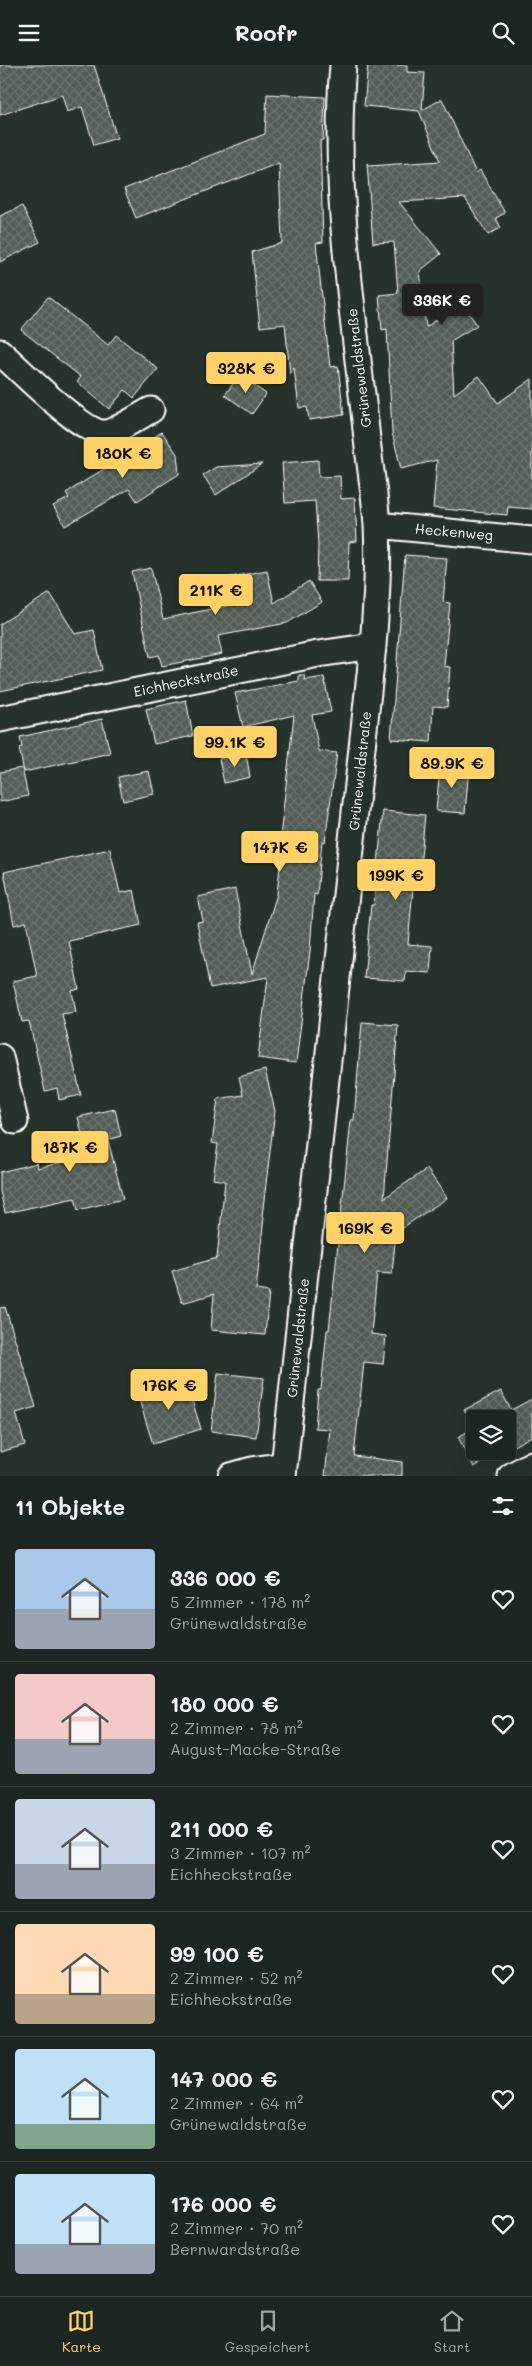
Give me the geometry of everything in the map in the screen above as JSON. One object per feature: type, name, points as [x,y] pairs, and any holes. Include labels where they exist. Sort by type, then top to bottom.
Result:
[{"type":"street","name":"Grünewaldstraße","points":[[284,1471],[373,646],[377,587],[377,525],[345,250],[339,130],[343,65]]},
{"type":"street","points":[[0,352],[76,420],[96,431],[107,433],[151,410]]},
{"type":"street","name":"Heckenweg","points":[[377,525],[532,540]]},
{"type":"street","name":"Eichheckstraße","points":[[0,719],[318,654],[373,646]]},
{"type":"street","points":[[0,1057],[15,1121]]},
{"type":"street","points":[[511,1476],[532,1464]]},
{"type":"street","points":[[231,1476],[252,1470],[284,1471]]},
{"type":"building","points":[[0,65],[94,65],[117,138],[94,145],[82,107],[67,112],[62,95],[0,115]]},
{"type":"building","points":[[368,65],[407,65],[407,72],[425,73],[422,110],[442,99],[476,173],[480,170],[505,213],[496,218],[501,228],[488,235],[465,198],[399,202],[441,254],[420,271],[426,327],[462,303],[477,325],[451,341],[454,394],[479,376],[498,403],[532,379],[532,509],[508,507],[507,515],[433,508],[437,460],[401,469],[392,432],[387,329],[382,330],[379,295],[398,293],[394,242],[373,243],[367,163],[369,166],[440,161],[419,111],[364,106]]},
{"type":"building","points":[[267,94],[325,97],[323,140],[320,140],[323,242],[316,243],[330,367],[338,366],[344,415],[309,420],[307,407],[299,408],[294,368],[290,374],[285,324],[260,327],[252,252],[282,243],[279,163],[136,218],[124,189],[265,134]]},
{"type":"building","points":[[22,206],[40,242],[0,262],[0,216]]},
{"type":"building","points":[[48,297],[108,345],[116,335],[158,369],[134,398],[125,390],[109,409],[77,382],[81,377],[21,330]]},
{"type":"building","points":[[239,375],[266,394],[252,414],[225,395]]},
{"type":"building","points":[[162,432],[177,454],[179,474],[137,501],[129,489],[65,526],[53,506],[69,498],[66,493]]},
{"type":"building","points":[[318,460],[319,477],[340,476],[341,499],[355,498],[357,541],[349,542],[348,581],[317,581],[318,544],[315,501],[285,503],[282,463]]},
{"type":"building","points":[[262,464],[216,495],[203,475],[216,467]]},
{"type":"building","points":[[405,555],[447,558],[443,602],[450,603],[444,666],[450,667],[447,707],[433,706],[431,742],[391,739]]},
{"type":"building","points":[[151,568],[163,619],[231,605],[226,578],[267,570],[274,603],[309,581],[322,602],[287,623],[218,636],[222,654],[162,666],[159,655],[150,657],[132,572]]},
{"type":"building","points":[[50,593],[75,634],[94,630],[102,670],[0,691],[0,624]]},
{"type":"building","points":[[299,675],[304,675],[305,680],[324,677],[331,712],[312,715],[319,751],[337,753],[325,842],[322,841],[317,895],[314,894],[310,951],[296,1063],[258,1058],[268,977],[210,988],[197,922],[203,921],[198,897],[235,889],[252,974],[277,894],[283,838],[280,837],[294,715],[243,727],[235,693],[299,681]]},
{"type":"building","points":[[186,700],[193,736],[154,744],[146,709]]},
{"type":"building","points":[[102,719],[110,753],[24,772],[19,748],[22,747],[20,737]]},
{"type":"building","points":[[246,753],[250,777],[224,783],[219,759]]},
{"type":"building","points":[[440,766],[469,768],[465,813],[436,811]]},
{"type":"building","points":[[22,768],[28,796],[0,802],[0,772]]},
{"type":"building","points":[[149,771],[154,794],[123,801],[118,777]]},
{"type":"building","points":[[383,811],[425,815],[419,878],[414,877],[408,944],[432,946],[430,973],[406,971],[405,981],[364,978],[371,905],[374,905]]},
{"type":"building","points":[[110,849],[120,893],[134,890],[141,925],[69,941],[79,989],[72,991],[76,1012],[62,1014],[81,1095],[59,1100],[57,1088],[45,1091],[29,1021],[22,1022],[13,981],[37,976],[26,922],[14,925],[4,872]]},
{"type":"building","points":[[362,1022],[398,1025],[384,1198],[427,1169],[447,1198],[396,1232],[392,1274],[377,1273],[371,1334],[386,1336],[383,1364],[364,1362],[354,1456],[402,1462],[402,1476],[325,1476],[330,1429],[315,1428],[318,1390],[321,1390],[327,1330],[329,1330],[351,1120],[354,1120]]},
{"type":"building","points":[[265,1070],[275,1111],[262,1216],[264,1217],[256,1290],[269,1292],[265,1335],[211,1330],[214,1294],[182,1303],[172,1271],[217,1258],[225,1181],[213,1179],[218,1144],[212,1143],[218,1099],[243,1095],[239,1077]]},
{"type":"building","points":[[115,1109],[121,1136],[108,1140],[123,1199],[78,1210],[75,1198],[5,1213],[0,1191],[0,1172],[37,1163],[38,1168],[87,1156],[78,1117]]},
{"type":"building","points":[[5,1307],[36,1407],[16,1413],[25,1445],[0,1452],[0,1308]]},
{"type":"building","points":[[218,1373],[264,1378],[256,1437],[211,1431]]},
{"type":"building","points":[[185,1378],[201,1429],[153,1444],[137,1393]]},
{"type":"building","points":[[501,1391],[511,1410],[466,1410],[466,1414],[464,1410]]},
{"type":"building","points":[[532,1399],[532,1436],[516,1445],[516,1410],[511,1410]]},
{"type":"building","points":[[466,1432],[466,1452],[458,1437]]},
{"type":"building","points":[[470,1460],[487,1460],[474,1467]]}]
